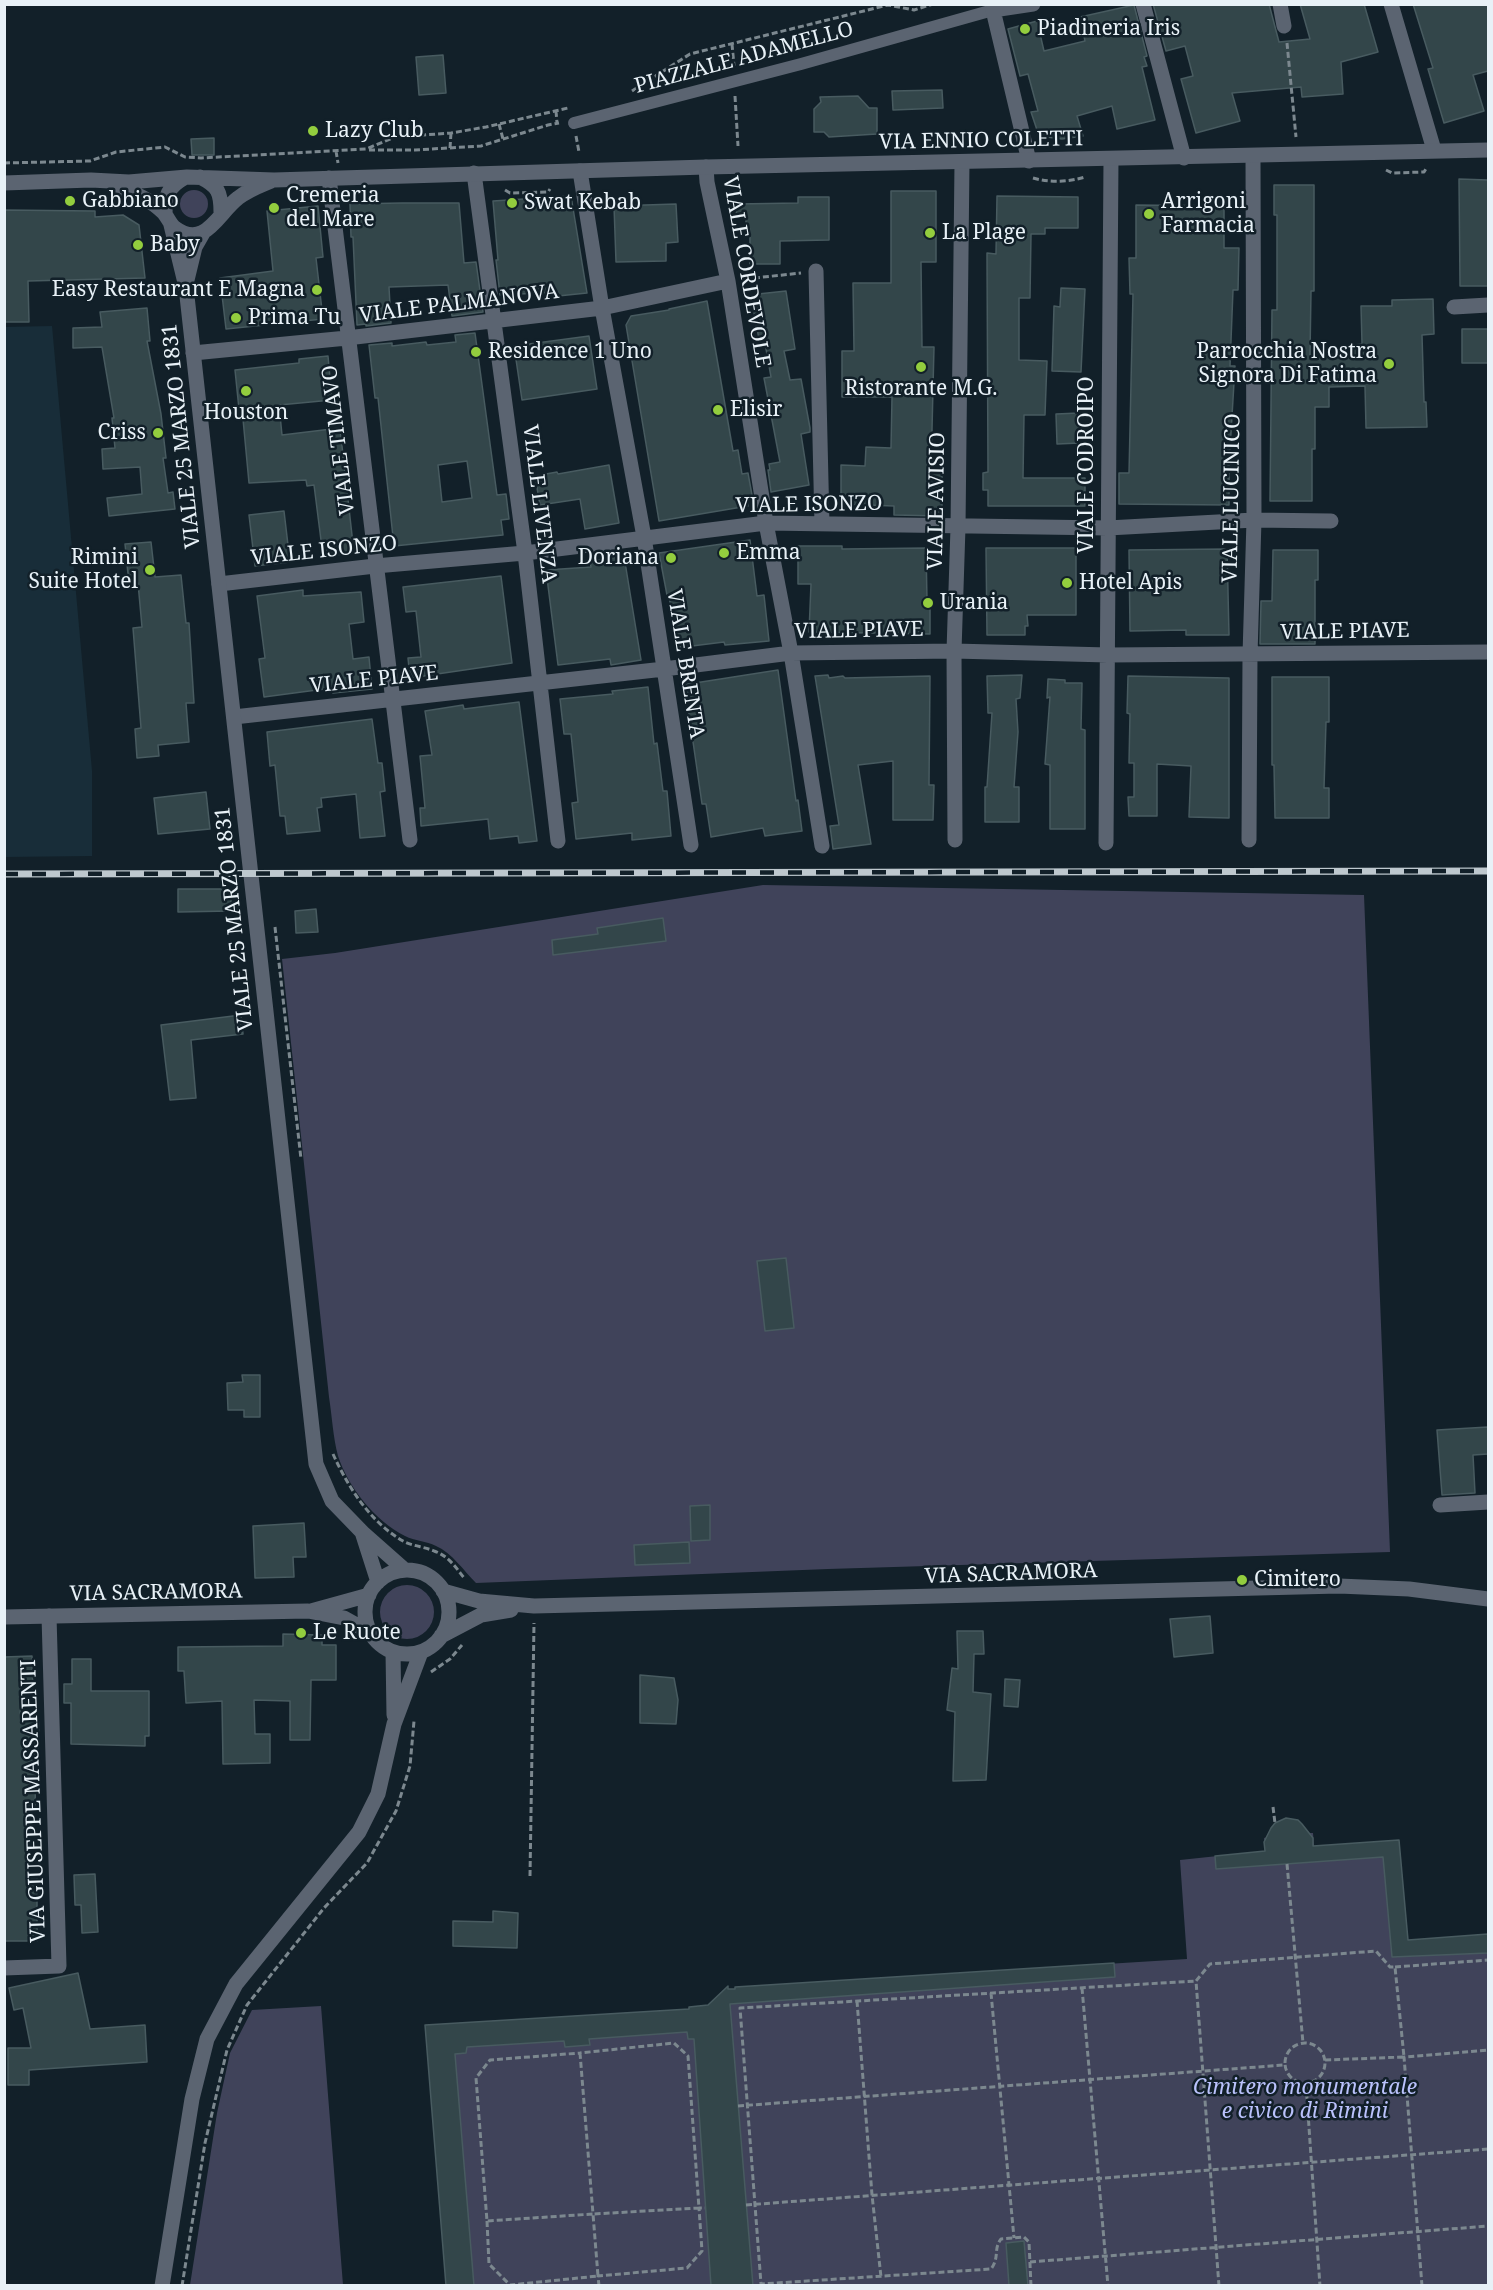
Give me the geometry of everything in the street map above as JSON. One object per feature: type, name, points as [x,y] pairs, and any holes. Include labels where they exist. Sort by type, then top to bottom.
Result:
[{"type":"street","points":[[1029,169],[993,10],[1033,4]]},
{"type":"street","points":[[1143,4],[1184,158]]},
{"type":"street","points":[[1281,4],[1284,26]]},
{"type":"street","points":[[1391,4],[1434,150]]},
{"type":"street","name":"PIAZZALE ADAMELLO","points":[[574,123],[801,64],[993,10]]},
{"type":"street","name":"VIA ENNIO COLETTI","points":[[91,180],[134,182],[194,177],[274,180],[962,162],[1029,169],[1111,159],[1488,150]]},
{"type":"street","name":"VIALE LUCINICO","points":[[1249,840],[1250,654],[1254,520],[1253,156]]},
{"type":"street","name":"VIALE CODROIPO","points":[[1106,843],[1111,159]]},
{"type":"street","name":"VIALE AVISIO","points":[[955,840],[954,651],[958,527],[962,162]]},
{"type":"street","name":"VIALE CORDEVOLE","points":[[706,167],[707,182],[728,281],[766,523],[791,652],[822,846]]},
{"type":"street","name":"VIALE BRENTA","points":[[580,171],[602,308],[644,537],[691,845]]},
{"type":"street","name":"VIALE LIVENZA","points":[[474,173],[525,553],[558,841]]},
{"type":"street","points":[[168,219],[165,198],[173,184],[194,177],[213,184],[221,197],[221,212]]},
{"type":"street","name":"VIALE TIMAVO","points":[[328,178],[410,840]]},
{"type":"street","points":[[4,183],[91,180],[135,192],[181,232],[192,234],[203,232],[215,224],[221,212],[252,188],[274,180]]},
{"type":"street","name":"VIALE 25 MARZO 1831","points":[[168,219],[186,287],[194,353],[316,1464],[332,1501],[362,1532],[405,1570]]},
{"type":"street","name":"VIALE 25 MARZO 1831","points":[[186,287],[190,260],[203,232]]},
{"type":"street","points":[[816,271],[822,524]]},
{"type":"street","name":"VIALE PALMANOVA","points":[[194,353],[493,322],[602,308],[728,281]]},
{"type":"street","points":[[1454,307],[1488,305]]},
{"type":"street","name":"VIALE ISONZO","points":[[219,584],[375,566],[525,553],[766,523],[1108,528],[1254,520],[1331,521]]},
{"type":"street","name":"VIALE PIAVE","points":[[234,717],[664,669],[791,652],[954,651],[1108,656],[1488,652]]},
{"type":"street","points":[[1440,1505],[1488,1503]]},
{"type":"street","name":"VIALE 25 MARZO 1831","points":[[362,1532],[373,1588]]},
{"type":"street","points":[[405,1570],[430,1577],[442,1591],[449,1610],[447,1624],[433,1645],[421,1652],[407,1654],[393,1652],[384,1647],[371,1634],[366,1614],[373,1588],[386,1576],[405,1570]]},
{"type":"street","name":"VIA SACRAMORA","points":[[442,1591],[479,1601],[534,1606],[1339,1587],[1409,1589],[1488,1599]]},
{"type":"street","name":"VIA SACRAMORA","points":[[308,1611],[373,1588]]},
{"type":"street","name":"VIA SACRAMORA","points":[[441,1636],[481,1615],[534,1606]]},
{"type":"street","name":"VIA SACRAMORA","points":[[4,1617],[308,1611],[344,1618],[371,1634]]},
{"type":"street","name":"VIA GIUSEPPE MASSARENTI","points":[[4,1968],[59,1965],[50,1616]]},
{"type":"street","points":[[393,1652],[394,1724]]},
{"type":"street","points":[[162,2286],[192,2099],[207,2039],[236,1984],[359,1832],[378,1794],[394,1724],[421,1652]]},
{"type":"path","points":[[632,91],[690,54],[888,5],[914,10],[933,4]]},
{"type":"path","points":[[1284,26],[1298,155]]},
{"type":"path","points":[[366,149],[395,137],[451,133],[575,106]]},
{"type":"path","points":[[556,111],[557,123]]},
{"type":"path","points":[[4,163],[90,161],[116,152],[165,147],[185,156],[201,158],[366,149],[481,146],[557,123],[574,123]]},
{"type":"path","points":[[499,124],[503,139]]},
{"type":"path","points":[[450,148],[451,133]]},
{"type":"path","points":[[1388,170],[1392,173],[1424,172],[1427,167]]},
{"type":"path","points":[[1029,169],[1045,181],[1073,181],[1086,177]]},
{"type":"path","points":[[503,189],[510,194],[548,192],[552,185]]},
{"type":"path","points":[[728,281],[816,271]]},
{"type":"path","points":[[275,925],[301,1160]]},
{"type":"path","points":[[333,1454],[356,1496],[377,1520],[404,1541],[437,1551],[453,1563],[470,1582]]},
{"type":"path","points":[[530,1876],[534,1606]]},
{"type":"path","points":[[425,1680],[430,1672],[450,1659],[465,1641]]},
{"type":"path","points":[[182,2286],[205,2143],[227,2050],[247,2005],[324,1908],[367,1863],[396,1811],[410,1766],[415,1714]]},
{"type":"path","points":[[1273,1807],[1275,1822]]},
{"type":"path","points":[[1287,1864],[1303,2043]]},
{"type":"path","points":[[1219,2286],[1196,1981],[1210,1964],[1376,1951],[1390,1967],[1488,1960]]},
{"type":"path","points":[[1395,1967],[1422,2286]]},
{"type":"path","points":[[1031,2286],[1029,2242],[1023,2237],[1001,2239],[997,2245],[997,2261],[992,2270],[761,2284],[740,2008],[1196,1981]]},
{"type":"path","points":[[1082,1988],[1108,2286]]},
{"type":"path","points":[[991,1993],[1014,2238]]},
{"type":"path","points":[[857,2000],[880,2277]]},
{"type":"path","points":[[674,2043],[688,2056],[702,2251],[687,2268],[510,2285],[489,2264],[476,2078],[490,2060],[580,2053],[674,2043]]},
{"type":"path","points":[[1303,2043],[1314,2045],[1325,2060],[1325,2067],[1318,2079],[1306,2084],[1293,2080],[1284,2065],[1289,2050],[1303,2043]]},
{"type":"path","points":[[1325,2060],[1404,2057],[1488,2050]]},
{"type":"path","points":[[580,2053],[599,2286]]},
{"type":"path","points":[[738,2106],[1284,2065]]},
{"type":"path","points":[[1306,2084],[1320,2286]]},
{"type":"path","points":[[692,2111],[699,2110]]},
{"type":"path","points":[[747,2205],[1488,2148]]},
{"type":"path","points":[[487,2222],[705,2208]]},
{"type":"path","points":[[1030,2262],[1488,2226]]},
{"type":"shaded area","points":[[52,326],[92,771],[92,856],[5,857],[5,327]]},
{"type":"green space","points":[[194,190],[204,194],[208,204],[204,214],[194,218],[184,214],[180,204],[184,194]]},
{"type":"green space","points":[[763,885],[1364,895],[1390,1552],[828,1569],[476,1583],[442,1549],[405,1536],[383,1522],[373,1512],[348,1479],[338,1456],[335,1441],[282,959],[335,953]]},
{"type":"green space","points":[[402,1585],[412,1585],[422,1589],[430,1597],[434,1612],[430,1627],[422,1635],[412,1639],[402,1639],[392,1635],[384,1627],[380,1617],[380,1607],[384,1597],[392,1589]]},
{"type":"green space","name":"Cimitero monumentale e civico di Rimini","points":[[1286,1818],[1298,1820],[1308,1833],[1313,1833],[1314,1846],[1399,1840],[1408,1940],[1488,1934],[1488,2285],[446,2285],[425,2025],[706,2007],[735,1987],[1187,1959],[1180,1860],[1265,1851],[1264,1838],[1268,1837],[1275,1823]]},
{"type":"green space","points":[[321,2006],[343,2285],[190,2285],[217,2113],[230,2053],[252,2010]]},
{"type":"building","points":[[1153,4],[1269,4],[1279,42],[1310,39],[1300,4],[1364,4],[1378,52],[1341,62],[1343,94],[1302,97],[1301,87],[1232,93],[1240,121],[1196,133],[1181,79],[1193,76],[1185,46],[1166,51]]},
{"type":"building","points":[[1413,4],[1488,4],[1488,71],[1473,75],[1484,111],[1444,123],[1428,69],[1433,68]]},
{"type":"building","points":[[1134,5],[1147,56],[1144,57],[1147,66],[1142,67],[1155,120],[1117,129],[1112,106],[1077,116],[1083,136],[1062,139],[1039,136],[1031,112],[1038,111],[1028,74],[1020,76],[1008,29],[1037,21],[1044,51],[1085,41],[1080,17]]},
{"type":"building","points":[[443,55],[446,93],[419,95],[416,57]]},
{"type":"building","points":[[942,90],[943,108],[893,110],[892,91]]},
{"type":"building","points":[[858,96],[869,108],[877,108],[877,134],[829,137],[824,132],[814,132],[814,109],[821,102],[820,97]]},
{"type":"building","points":[[214,138],[214,155],[192,155],[191,139]]},
{"type":"building","points":[[1459,179],[1488,180],[1488,286],[1460,286]]},
{"type":"building","points":[[1274,185],[1314,185],[1314,291],[1311,291],[1310,355],[1354,354],[1354,345],[1362,344],[1361,306],[1392,306],[1392,300],[1433,299],[1434,334],[1422,335],[1427,427],[1366,428],[1365,386],[1329,387],[1329,407],[1315,407],[1312,501],[1270,501],[1272,310],[1277,310],[1277,215],[1274,215]]},
{"type":"building","points":[[891,191],[936,191],[936,262],[921,262],[922,347],[934,347],[931,471],[942,471],[942,516],[894,515],[894,506],[841,504],[841,465],[865,466],[866,447],[891,448],[892,397],[842,397],[842,351],[854,351],[853,283],[891,283]]},
{"type":"building","points":[[571,196],[587,293],[558,296],[558,292],[500,295],[493,201]]},
{"type":"building","points":[[997,196],[1078,197],[1078,228],[1045,228],[1045,234],[1031,234],[1030,298],[1019,298],[1019,360],[1047,361],[1045,415],[1024,415],[1023,478],[1085,478],[1085,506],[988,506],[988,490],[983,490],[983,473],[988,472],[987,253],[996,254]]},
{"type":"building","points":[[798,197],[829,197],[829,240],[780,241],[780,264],[750,264],[750,229],[746,230],[746,218],[736,218],[737,204],[798,203]]},
{"type":"building","points":[[459,203],[464,263],[476,262],[483,312],[452,316],[448,285],[389,287],[391,323],[357,325],[350,204]]},
{"type":"building","points":[[676,204],[678,242],[666,243],[666,261],[616,262],[614,206]]},
{"type":"building","points":[[1136,205],[1224,206],[1224,248],[1239,248],[1238,290],[1233,290],[1230,366],[1235,366],[1229,505],[1119,504],[1119,473],[1129,473],[1133,294],[1130,294],[1129,258],[1136,258]]},
{"type":"building","points":[[318,206],[323,257],[316,258],[323,319],[226,329],[220,278],[273,271],[267,211]]},
{"type":"building","points":[[4,210],[95,211],[95,217],[123,215],[139,225],[145,278],[28,281],[29,322],[4,322]]},
{"type":"building","points":[[1061,288],[1085,289],[1081,372],[1052,371],[1054,306],[1060,307]]},
{"type":"building","points":[[786,291],[795,349],[784,351],[790,380],[801,379],[810,428],[810,432],[801,434],[809,485],[771,492],[769,464],[780,462],[764,378],[771,377],[765,343],[760,344],[753,308],[760,306],[758,294]]},
{"type":"building","points":[[707,301],[733,451],[738,450],[742,474],[748,473],[752,495],[747,496],[748,506],[659,521],[626,325],[631,316]]},
{"type":"building","points":[[147,308],[150,341],[147,341],[161,414],[166,458],[163,458],[168,493],[173,492],[175,509],[109,516],[107,498],[142,494],[140,467],[103,469],[102,449],[115,448],[112,418],[114,418],[102,347],[73,348],[73,328],[102,327],[100,312]]},
{"type":"building","points":[[1462,329],[1488,329],[1488,363],[1462,363]]},
{"type":"building","points":[[475,333],[497,495],[506,494],[509,519],[501,520],[503,535],[394,546],[378,398],[375,398],[369,345],[392,343],[392,346],[426,342],[427,345],[456,342],[455,335]],"holes":[[[467,461],[472,498],[442,502],[438,465]]]},
{"type":"building","points":[[589,336],[597,389],[522,400],[514,346]]},
{"type":"building","points":[[328,356],[332,400],[279,405],[282,435],[340,428],[354,553],[323,556],[314,485],[307,486],[306,480],[249,483],[243,419],[240,419],[235,370],[299,363],[299,359]]},
{"type":"building","points":[[1079,413],[1080,443],[1057,444],[1056,414]]},
{"type":"building","points":[[609,465],[619,523],[585,529],[580,499],[540,505],[535,476]]},
{"type":"building","points":[[284,511],[290,562],[255,566],[249,515]]},
{"type":"building","points":[[750,540],[757,596],[764,595],[769,641],[725,645],[724,642],[676,648],[669,595],[667,595],[659,553]]},
{"type":"building","points":[[151,542],[155,577],[181,575],[186,623],[189,623],[194,703],[186,703],[189,742],[158,745],[159,756],[137,758],[135,729],[141,728],[133,628],[142,627],[138,583],[129,584],[125,544]]},
{"type":"building","points":[[798,546],[842,546],[842,549],[926,548],[930,634],[809,632],[811,584],[798,584]]},
{"type":"building","points":[[986,548],[1076,548],[1076,615],[1027,615],[1028,626],[1025,626],[1025,635],[987,635]]},
{"type":"building","points":[[1227,549],[1229,635],[1186,635],[1186,630],[1130,631],[1129,550]]},
{"type":"building","points":[[1273,550],[1318,550],[1318,580],[1315,580],[1315,644],[1260,644],[1261,601],[1272,601]]},
{"type":"building","points":[[624,556],[641,660],[611,665],[610,659],[558,665],[546,570],[591,567],[590,561]]},
{"type":"building","points":[[501,576],[512,663],[410,678],[408,658],[421,657],[416,611],[406,612],[403,587]]},
{"type":"building","points":[[303,590],[303,596],[361,592],[364,622],[349,624],[353,659],[369,657],[372,689],[333,693],[332,688],[264,697],[259,659],[265,658],[257,596]]},
{"type":"building","points":[[778,670],[802,831],[765,836],[763,828],[711,837],[706,804],[702,804],[689,714],[682,685]]},
{"type":"building","points":[[828,675],[829,678],[930,676],[929,785],[934,785],[933,820],[893,820],[893,761],[858,765],[871,844],[833,849],[830,826],[839,825],[815,676]]},
{"type":"building","points":[[1022,675],[1020,698],[1016,699],[1018,732],[1014,787],[1019,787],[1019,822],[985,822],[985,787],[987,787],[992,713],[988,713],[987,676]]},
{"type":"building","points":[[1128,676],[1229,678],[1229,818],[1189,817],[1191,766],[1157,764],[1157,816],[1129,816],[1128,797],[1134,797],[1134,763],[1129,763]]},
{"type":"building","points":[[1272,677],[1329,677],[1329,722],[1326,722],[1324,788],[1329,788],[1329,818],[1275,818],[1274,765],[1272,765]]},
{"type":"building","points":[[1048,679],[1065,680],[1065,683],[1082,683],[1081,729],[1085,730],[1085,829],[1050,829],[1050,765],[1045,764],[1050,697],[1047,698]]},
{"type":"building","points":[[648,687],[654,744],[657,743],[663,791],[667,791],[671,836],[632,840],[632,833],[576,839],[572,803],[578,802],[571,734],[564,734],[560,699],[613,694],[612,691]]},
{"type":"building","points":[[519,702],[537,841],[519,843],[518,836],[490,839],[488,819],[421,826],[420,808],[425,808],[420,756],[432,755],[425,711],[463,705],[464,709]]},
{"type":"building","points":[[372,719],[378,763],[382,763],[385,791],[380,792],[385,836],[360,838],[356,794],[321,798],[322,807],[317,808],[320,831],[287,834],[285,816],[280,816],[275,765],[270,766],[267,732]]},
{"type":"building","points":[[206,792],[210,829],[158,834],[154,798]]},
{"type":"building","points":[[178,889],[231,889],[231,911],[178,912]]},
{"type":"building","points":[[316,909],[318,932],[296,933],[295,911]]},
{"type":"building","points":[[663,918],[666,941],[553,955],[552,940],[598,934],[597,928]]},
{"type":"building","points":[[241,1015],[243,1034],[191,1040],[196,1098],[170,1100],[161,1025]]},
{"type":"building","points":[[786,1258],[794,1328],[765,1331],[757,1261]]},
{"type":"building","points":[[242,1375],[260,1375],[260,1417],[244,1417],[244,1410],[228,1410],[227,1383],[243,1382]]},
{"type":"building","points":[[1488,1427],[1488,1454],[1473,1455],[1475,1493],[1442,1495],[1437,1430]]},
{"type":"building","points":[[710,1505],[710,1540],[691,1541],[690,1506]]},
{"type":"building","points":[[304,1523],[306,1557],[293,1557],[294,1577],[255,1578],[253,1526]]},
{"type":"building","points":[[689,1542],[690,1563],[635,1565],[634,1545]]},
{"type":"building","points":[[1210,1616],[1213,1653],[1174,1657],[1170,1619]]},
{"type":"building","points":[[957,1631],[983,1631],[984,1654],[974,1654],[973,1692],[991,1694],[986,1780],[953,1781],[955,1712],[947,1710],[952,1668],[958,1669]]},
{"type":"building","points":[[283,1634],[322,1635],[322,1645],[336,1645],[336,1680],[311,1680],[310,1740],[290,1740],[290,1701],[254,1700],[255,1734],[270,1734],[270,1763],[223,1764],[222,1701],[186,1703],[184,1671],[178,1671],[178,1647],[283,1646]]},
{"type":"building","points":[[32,1656],[33,1693],[21,1694],[20,1721],[39,1722],[35,1811],[26,1811],[27,1878],[37,1877],[37,1941],[4,1941],[4,1657]]},
{"type":"building","points":[[72,1659],[91,1659],[91,1691],[149,1691],[149,1736],[145,1736],[145,1746],[71,1744],[71,1703],[64,1703],[64,1684],[72,1684]]},
{"type":"building","points":[[640,1675],[674,1678],[678,1700],[676,1724],[640,1723]]},
{"type":"building","points":[[1005,1679],[1020,1680],[1018,1707],[1004,1706]]},
{"type":"building","points":[[1286,1818],[1298,1820],[1302,1824],[1313,1838],[1313,1846],[1399,1840],[1408,1940],[1488,1934],[1488,1953],[1392,1957],[1383,1857],[1216,1869],[1215,1856],[1265,1851],[1264,1842],[1271,1828],[1275,1823]]},
{"type":"building","points":[[95,1874],[98,1932],[82,1933],[81,1905],[75,1905],[74,1875]]},
{"type":"building","points":[[493,1911],[518,1913],[517,1948],[453,1946],[453,1921],[493,1922]]},
{"type":"building","points":[[1114,1963],[1115,1977],[730,2004],[753,2286],[711,2286],[694,2039],[688,2039],[687,2032],[589,2039],[590,2045],[565,2047],[564,2041],[467,2047],[466,2053],[455,2054],[474,2286],[446,2286],[425,2025],[689,2009],[689,2007],[708,2005],[728,1986],[728,1989],[735,1989],[735,1987]]},
{"type":"building","points":[[78,1973],[90,2029],[145,2025],[147,2062],[29,2070],[29,2085],[8,2085],[8,2048],[31,2048],[23,2008],[14,2010],[9,1988]]},
{"type":"building","points":[[1024,2241],[1028,2286],[1009,2286],[1006,2243]]},
{"type":"railway","points":[[4,874],[1488,871]]},
{"type":"place","name":"Piadineria Iris","points":[[1025,29]]},
{"type":"place","name":"Lazy Club","points":[[313,131]]},
{"type":"place","name":"Gabbiano","points":[[70,201]]},
{"type":"place","name":"Swat Kebab","points":[[512,203]]},
{"type":"place","name":"Cremeria del Mare","points":[[274,208]]},
{"type":"place","name":"Arrigoni Farmacia","points":[[1149,214]]},
{"type":"place","name":"La Plage","points":[[930,233]]},
{"type":"place","name":"Baby","points":[[138,245]]},
{"type":"place","name":"Easy Restaurant E Magna","points":[[317,290]]},
{"type":"place","name":"Prima Tu","points":[[236,318]]},
{"type":"place","name":"Residence 1 Uno","points":[[476,352]]},
{"type":"place","name":"Parrocchia Nostra Signora Di Fatima","points":[[1389,364]]},
{"type":"place","name":"Ristorante M.G.","points":[[921,367]]},
{"type":"place","name":"Houston","points":[[246,391]]},
{"type":"place","name":"Elisir","points":[[718,410]]},
{"type":"place","name":"Criss","points":[[158,433]]},
{"type":"place","name":"Emma","points":[[724,553]]},
{"type":"place","name":"Doriana","points":[[671,558]]},
{"type":"place","name":"Rimini Suite Hotel","points":[[150,570]]},
{"type":"place","name":"Hotel Apis","points":[[1067,583]]},
{"type":"place","name":"Urania","points":[[928,603]]},
{"type":"place","name":"Cimitero","points":[[1242,1580]]},
{"type":"place","name":"Le Ruote","points":[[301,1633]]}]
